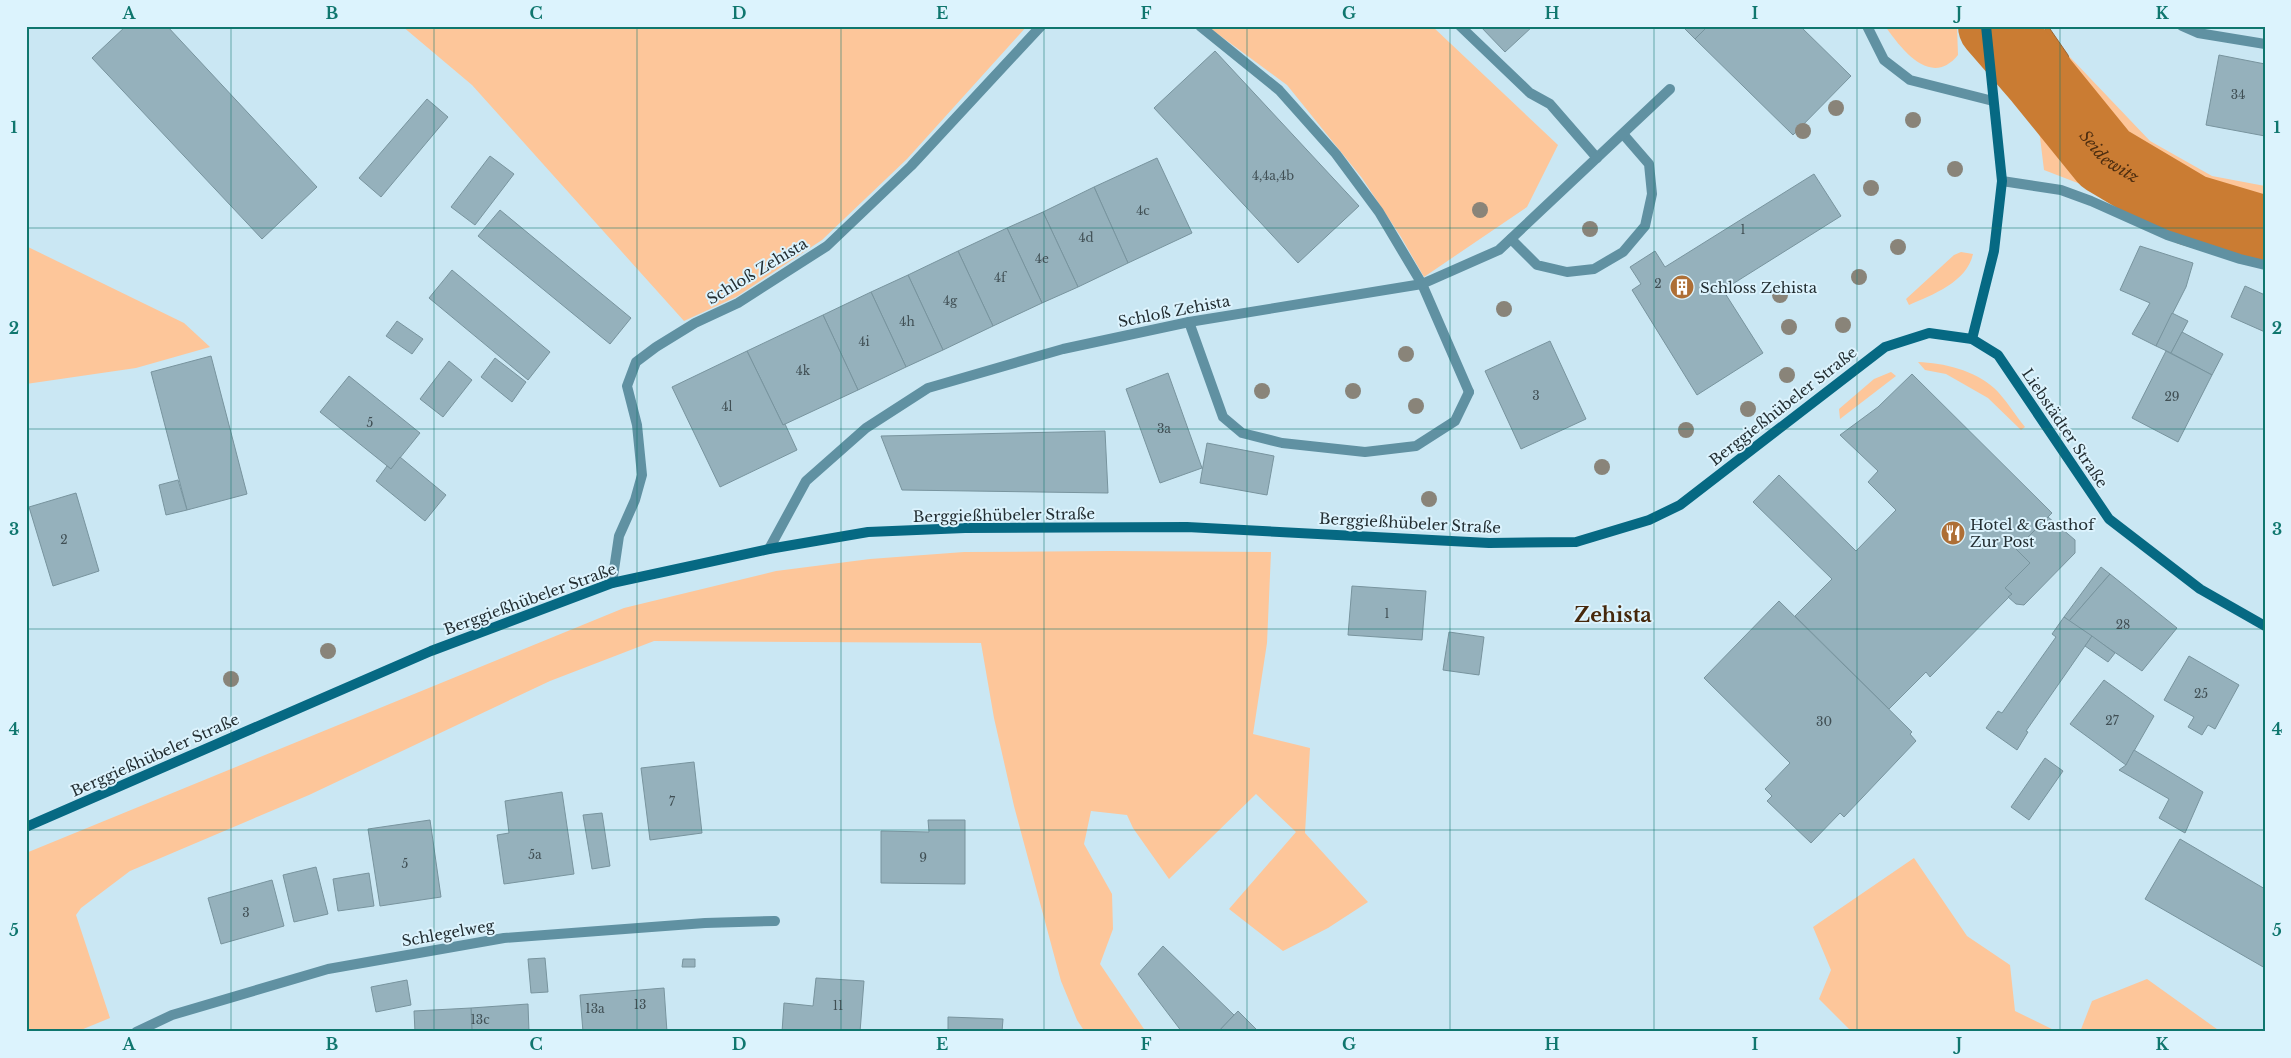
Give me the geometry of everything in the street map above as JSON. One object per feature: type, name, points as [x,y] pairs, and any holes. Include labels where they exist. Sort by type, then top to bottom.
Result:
[{"type":"main road","points":[[1972,339],[1994,251],[2002,181],[1986,26]]},
{"type":"main road","name":"Berggießhübeler Straße","points":[[26,827],[431,651],[612,583],[769,549],[868,532],[965,528],[1187,527],[1489,543],[1576,542],[1649,520],[1680,504],[1885,347],[1929,333],[1972,339]]},
{"type":"main road","name":"Liebstädter Straße","points":[[1972,339],[1998,355],[2109,519],[2200,589],[2265,626]]},
{"type":"street","name":"Schloß Zehista","points":[[612,583],[618,536],[635,500],[642,475],[637,425],[627,386],[636,362],[656,347],[695,324],[738,303],[827,246],[911,166],[1042,26]]},
{"type":"street","points":[[1189,322],[1224,417],[1242,433],[1282,443],[1365,452],[1416,446],[1455,421],[1469,392],[1422,284],[1379,212],[1336,154],[1279,90],[1200,26]]},
{"type":"street","points":[[1460,26],[1530,93],[1550,104],[1597,158]]},
{"type":"street","points":[[1866,26],[1884,60],[1910,80],[1994,101]]},
{"type":"street","points":[[2182,26],[2265,44]]},
{"type":"street","name":"Schloß Zehista","points":[[769,549],[806,481],[866,428],[928,388],[1063,349],[1189,322],[1422,284],[1499,250],[1670,88]]},
{"type":"street","points":[[1511,239],[1537,265],[1568,272],[1594,268],[1623,252],[1645,226],[1652,194],[1649,164],[1623,134]]},
{"type":"street","points":[[2002,181],[2061,190],[2091,201],[2167,235],[2240,259],[2265,265]]},
{"type":"street","name":"Schlegelweg","points":[[136,1032],[172,1015],[328,969],[504,938],[705,923],[776,921]]},
{"type":"shaded area","points":[[402,26],[1027,26],[907,159],[822,240],[736,297],[684,321],[472,85]]},
{"type":"shaded area","points":[[1207,26],[1432,26],[1558,145],[1527,207],[1424,277],[1401,237],[1362,178],[1287,85]]},
{"type":"shaded area","points":[[1885,26],[1957,26],[1958,55],[1948,64],[1938,68],[1928,67],[1908,54]]},
{"type":"shaded area","points":[[2068,55],[2150,141],[2212,176],[2265,186],[2265,219],[2195,201],[2119,142],[2081,103]]},
{"type":"shaded area","points":[[2038,121],[2053,141],[2114,197],[2044,170]]},
{"type":"shaded area","points":[[26,246],[184,323],[210,347],[136,368],[26,384]]},
{"type":"shaded area","points":[[1961,252],[1973,254],[1964,272],[1938,292],[1909,305],[1906,299],[1954,255]]},
{"type":"shaded area","points":[[1918,362],[1938,364],[1977,376],[1994,388],[2025,427],[2021,430],[1988,398],[1946,374],[1925,370]]},
{"type":"shaded area","points":[[1891,372],[1896,376],[1840,419],[1839,409],[1874,379]]},
{"type":"shaded area","points":[[964,552],[1271,552],[1267,643],[1253,734],[1310,748],[1305,833],[1368,902],[1328,928],[1283,951],[1229,909],[1296,832],[1256,794],[1169,879],[1133,828],[1127,815],[1091,811],[1084,844],[1112,894],[1113,929],[1100,964],[1146,1032],[1085,1032],[1077,1020],[1061,981],[1014,806],[994,718],[981,643],[654,641],[550,681],[309,795],[130,871],[81,908],[76,915],[110,1018],[76,1032],[26,1032],[26,853],[624,608],[776,571],[870,559]]},
{"type":"shaded area","points":[[1914,858],[1967,936],[2010,965],[2015,1011],[2058,1032],[1852,1032],[1819,999],[1831,970],[1813,927]]},
{"type":"shaded area","points":[[2147,979],[2221,1032],[2080,1032],[2092,1001]]},
{"type":"water","points":[[2045,26],[2048,26],[2068,55],[2081,103],[2119,142],[2195,201],[2265,219],[2265,240],[2166,216],[2086,161],[2037,111]]},
{"type":"pier","points":[[2042,26],[2045,26],[2037,115],[2035,110]]},
{"type":"building","points":[[126,26],[167,26],[317,187],[262,239],[92,58]]},
{"type":"building","points":[[1480,26],[1533,26],[1505,52]]},
{"type":"building","points":[[1682,26],[1708,26],[1695,39]]},
{"type":"building","points":[[1708,26],[1800,26],[1851,76],[1793,135],[1695,39]]},
{"type":"building","points":[[1215,51],[1359,206],[1298,263],[1154,108]]},
{"type":"building","points":[[2219,55],[2265,64],[2265,136],[2206,125]]},
{"type":"building","points":[[427,99],[448,117],[381,197],[359,178]]},
{"type":"building","points":[[490,156],[514,174],[475,225],[451,207]]},
{"type":"building","points":[[1157,158],[1192,233],[1128,263],[1094,187]]},
{"type":"building","name":"Schloss Zehista","points":[[1814,174],[1841,216],[1723,290],[1763,353],[1697,395],[1632,290],[1641,284],[1630,267],[1655,251],[1665,267]]},
{"type":"building","points":[[1094,187],[1128,263],[1078,287],[1043,212]]},
{"type":"building","points":[[500,210],[631,318],[610,344],[478,236]]},
{"type":"building","points":[[1043,212],[1078,287],[1042,303],[1007,228]]},
{"type":"building","points":[[1007,228],[1042,303],[993,326],[958,251]]},
{"type":"building","points":[[2140,246],[2193,263],[2186,287],[2156,346],[2132,334],[2150,303],[2120,290]]},
{"type":"building","points":[[958,251],[993,326],[943,350],[908,275]]},
{"type":"building","points":[[452,270],[550,352],[528,380],[429,298]]},
{"type":"building","points":[[908,275],[943,350],[906,367],[871,292]]},
{"type":"building","points":[[2245,286],[2265,295],[2265,332],[2231,317]]},
{"type":"building","points":[[871,292],[906,367],[858,390],[823,315]]},
{"type":"building","points":[[2172,313],[2188,321],[2171,353],[2156,346]]},
{"type":"building","points":[[823,315],[858,390],[783,425],[747,351]]},
{"type":"building","points":[[397,321],[423,339],[412,354],[386,336]]},
{"type":"building","points":[[2182,332],[2223,354],[2212,375],[2171,353]]},
{"type":"building","points":[[1550,341],[1586,419],[1521,449],[1485,371]]},
{"type":"building","points":[[747,351],[797,450],[720,487],[672,387]]},
{"type":"building","points":[[2166,351],[2212,375],[2178,442],[2132,418]]},
{"type":"building","points":[[211,356],[247,494],[187,510],[151,372]]},
{"type":"building","points":[[495,358],[526,382],[512,402],[481,377]]},
{"type":"building","points":[[449,361],[472,380],[443,417],[420,399]]},
{"type":"building","points":[[1168,373],[1202,468],[1160,483],[1126,389]]},
{"type":"building","name":"Hotel & Gasthof Zur Post","points":[[1912,374],[2052,513],[2016,549],[2030,563],[2005,588],[2012,594],[1930,677],[1926,672],[1889,709],[1795,616],[1832,579],[1753,502],[1779,475],[1856,551],[1896,510],[1868,482],[1878,471],[1840,435],[1878,407]]},
{"type":"building","points":[[349,376],[420,433],[391,469],[320,412]]},
{"type":"building","points":[[1105,431],[1108,493],[902,490],[881,436]]},
{"type":"building","points":[[1207,443],[1274,456],[1267,495],[1200,483]]},
{"type":"building","points":[[400,457],[446,495],[425,521],[376,481],[387,466],[391,469]]},
{"type":"building","points":[[178,480],[187,510],[166,515],[159,485]]},
{"type":"building","points":[[76,493],[99,571],[53,586],[29,507]]},
{"type":"building","points":[[2048,517],[2075,540],[2075,553],[2024,605],[2016,604],[2008,597],[2012,594],[2005,588],[2030,563],[2016,549]]},
{"type":"building","points":[[2101,567],[2110,574],[2069,621],[2064,617]]},
{"type":"building","points":[[2110,574],[2177,628],[2142,671],[2069,621]]},
{"type":"building","points":[[1352,586],[1426,591],[1422,640],[1348,635]]},
{"type":"building","points":[[1779,601],[1912,732],[1910,734],[1916,741],[1844,817],[1840,813],[1811,843],[1767,801],[1772,796],[1765,789],[1790,763],[1704,678]]},
{"type":"building","points":[[2064,617],[2092,636],[2026,731],[2028,732],[2017,750],[1986,728],[1998,711],[2002,713],[2056,637],[2052,634]]},
{"type":"building","points":[[1449,632],[1484,637],[1479,675],[1443,670]]},
{"type":"building","points":[[2092,636],[2115,653],[2108,662],[2085,646]]},
{"type":"building","points":[[2189,656],[2239,685],[2215,729],[2208,725],[2202,735],[2188,727],[2194,717],[2164,700]]},
{"type":"building","points":[[2104,680],[2154,716],[2126,765],[2070,724]]},
{"type":"building","points":[[2134,750],[2203,792],[2185,833],[2159,818],[2169,799],[2119,770],[2126,765]]},
{"type":"building","points":[[2045,758],[2063,771],[2029,820],[2011,807]]},
{"type":"building","points":[[694,762],[702,833],[650,840],[641,768]]},
{"type":"building","points":[[562,792],[574,874],[504,884],[497,835],[509,833],[505,801]]},
{"type":"building","points":[[602,813],[610,866],[592,869],[583,815]]},
{"type":"building","points":[[430,820],[441,897],[380,906],[368,829]]},
{"type":"building","points":[[928,820],[965,820],[965,884],[881,883],[881,831],[929,832]]},
{"type":"building","points":[[2180,839],[2265,889],[2265,968],[2145,899]]},
{"type":"building","points":[[316,867],[328,914],[294,922],[283,875]]},
{"type":"building","points":[[369,873],[374,906],[338,911],[333,879]]},
{"type":"building","points":[[272,880],[284,926],[221,944],[208,898]]},
{"type":"building","points":[[1163,946],[1234,1015],[1218,1032],[1182,1032],[1138,974]]},
{"type":"building","points":[[545,958],[548,992],[531,993],[528,959]]},
{"type":"building","points":[[683,959],[695,959],[695,967],[682,967]]},
{"type":"building","points":[[816,978],[864,981],[860,1032],[782,1032],[784,1003],[813,1006]]},
{"type":"building","points":[[407,980],[411,1005],[376,1012],[371,987]]},
{"type":"building","points":[[664,988],[667,1032],[583,1032],[580,995]]},
{"type":"building","points":[[528,1004],[529,1032],[472,1032],[471,1008]]},
{"type":"building","points":[[471,1008],[472,1032],[415,1032],[414,1011]]},
{"type":"building","points":[[1238,1011],[1259,1032],[1218,1032]]},
{"type":"building","points":[[948,1017],[1003,1019],[1002,1032],[948,1032]]},
{"type":"waterway","name":"Seidewitz","points":[[1994,26],[2105,159],[2191,210],[2265,232]]},
{"type":"place","name":"Schloss Zehista","points":[[1682,287]]},
{"type":"place","name":"Hotel & Gasthof Zur Post","points":[[1953,533]]},
{"type":"district","name":"Zehista","points":[[1613,615]]}]
